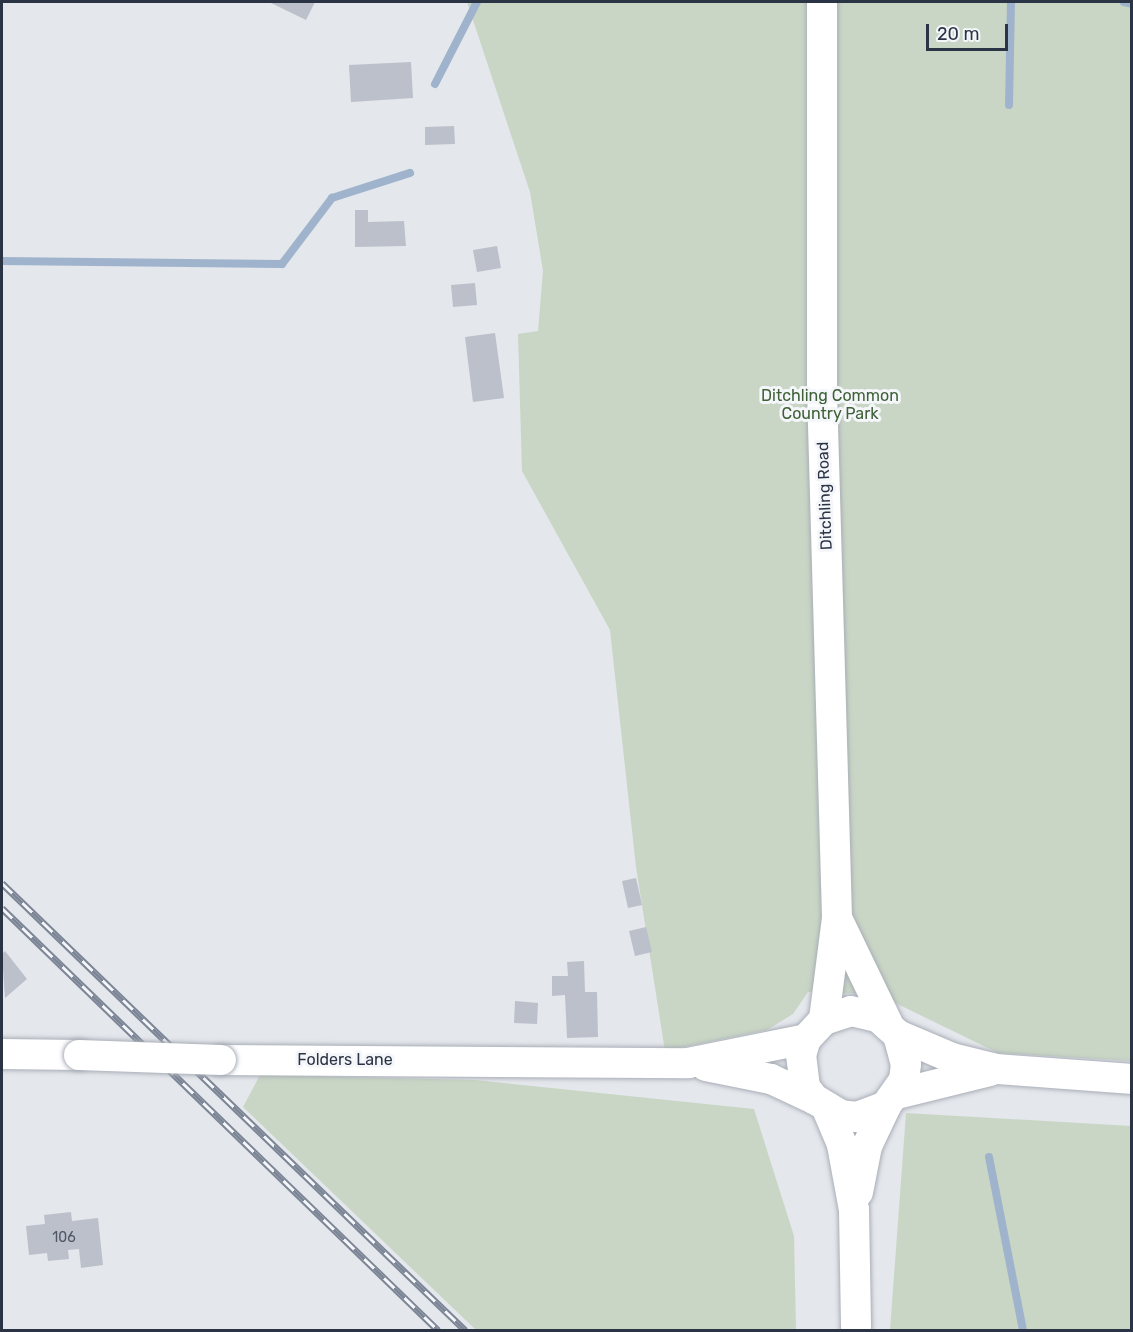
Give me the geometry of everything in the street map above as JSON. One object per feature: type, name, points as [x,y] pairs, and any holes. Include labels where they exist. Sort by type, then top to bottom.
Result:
[{"type":"main road","name":"Ditchling Road","points":[[815,1029],[837,918],[822,390],[822,2]]},
{"type":"main road","name":"Ditchling Road","points":[[837,918],[893,1029]]},
{"type":"main road","points":[[856,1330],[854,1210],[842,1144],[801,1071],[815,1029],[851,1011],[951,1058],[996,1069],[1131,1079]]},
{"type":"main road","name":"Folders Lane","points":[[688,1063],[815,1029]]},
{"type":"main road","points":[[854,1210],[867,1146],[892,1100],[906,1064],[893,1029]]},
{"type":"main road","name":"Folders Lane","points":[[2,1054],[220,1060],[688,1063],[771,1080],[820,1104]]},
{"type":"main road","points":[[820,1104],[857,1117],[892,1100],[996,1069]]},
{"type":"green space","name":"Ditchling Common Country Park","points":[[467,2],[1131,2],[1131,1061],[998,1053],[877,994],[808,992],[793,1014],[767,1030],[665,1051],[636,867],[610,630],[522,471],[518,334],[538,331],[543,271],[530,192]]},
{"type":"green space","points":[[260,1075],[475,1080],[754,1109],[794,1236],[796,1330],[476,1330],[243,1107]]},
{"type":"green space","points":[[906,1113],[1131,1126],[1131,1330],[890,1330]]},
{"type":"building","points":[[269,2],[315,2],[306,20]]},
{"type":"building","points":[[411,62],[413,98],[351,102],[349,65]]},
{"type":"building","points":[[454,126],[455,144],[425,145],[425,127]]},
{"type":"building","points":[[355,210],[368,210],[368,222],[404,221],[406,246],[355,247]]},
{"type":"building","points":[[497,246],[501,268],[477,272],[473,250]]},
{"type":"building","points":[[475,283],[477,305],[453,307],[451,285]]},
{"type":"building","points":[[495,333],[504,398],[473,402],[465,337]]},
{"type":"building","points":[[636,878],[642,905],[628,908],[622,881]]},
{"type":"building","points":[[646,927],[652,952],[635,956],[629,931]]},
{"type":"building","points":[[5,951],[27,979],[5,998],[2,954]]},
{"type":"building","points":[[584,961],[585,992],[597,992],[598,1037],[567,1038],[565,995],[552,996],[552,976],[568,976],[567,962]]},
{"type":"building","points":[[515,1001],[538,1003],[537,1024],[514,1023]]},
{"type":"building","points":[[71,1212],[72,1221],[98,1218],[103,1265],[81,1268],[79,1249],[68,1250],[69,1259],[48,1261],[47,1253],[29,1255],[26,1226],[45,1224],[44,1215]]},
{"type":"waterway","points":[[435,84],[477,2]]},
{"type":"waterway","points":[[1009,105],[1011,2]]},
{"type":"waterway","points":[[1124,2],[1132,4]]},
{"type":"waterway","points":[[2,261],[282,264],[332,198],[410,173]]},
{"type":"waterway","points":[[989,1157],[1023,1330]]},
{"type":"railway","points":[[2,883],[465,1330]]},
{"type":"railway","points":[[2,908],[438,1330]]}]
